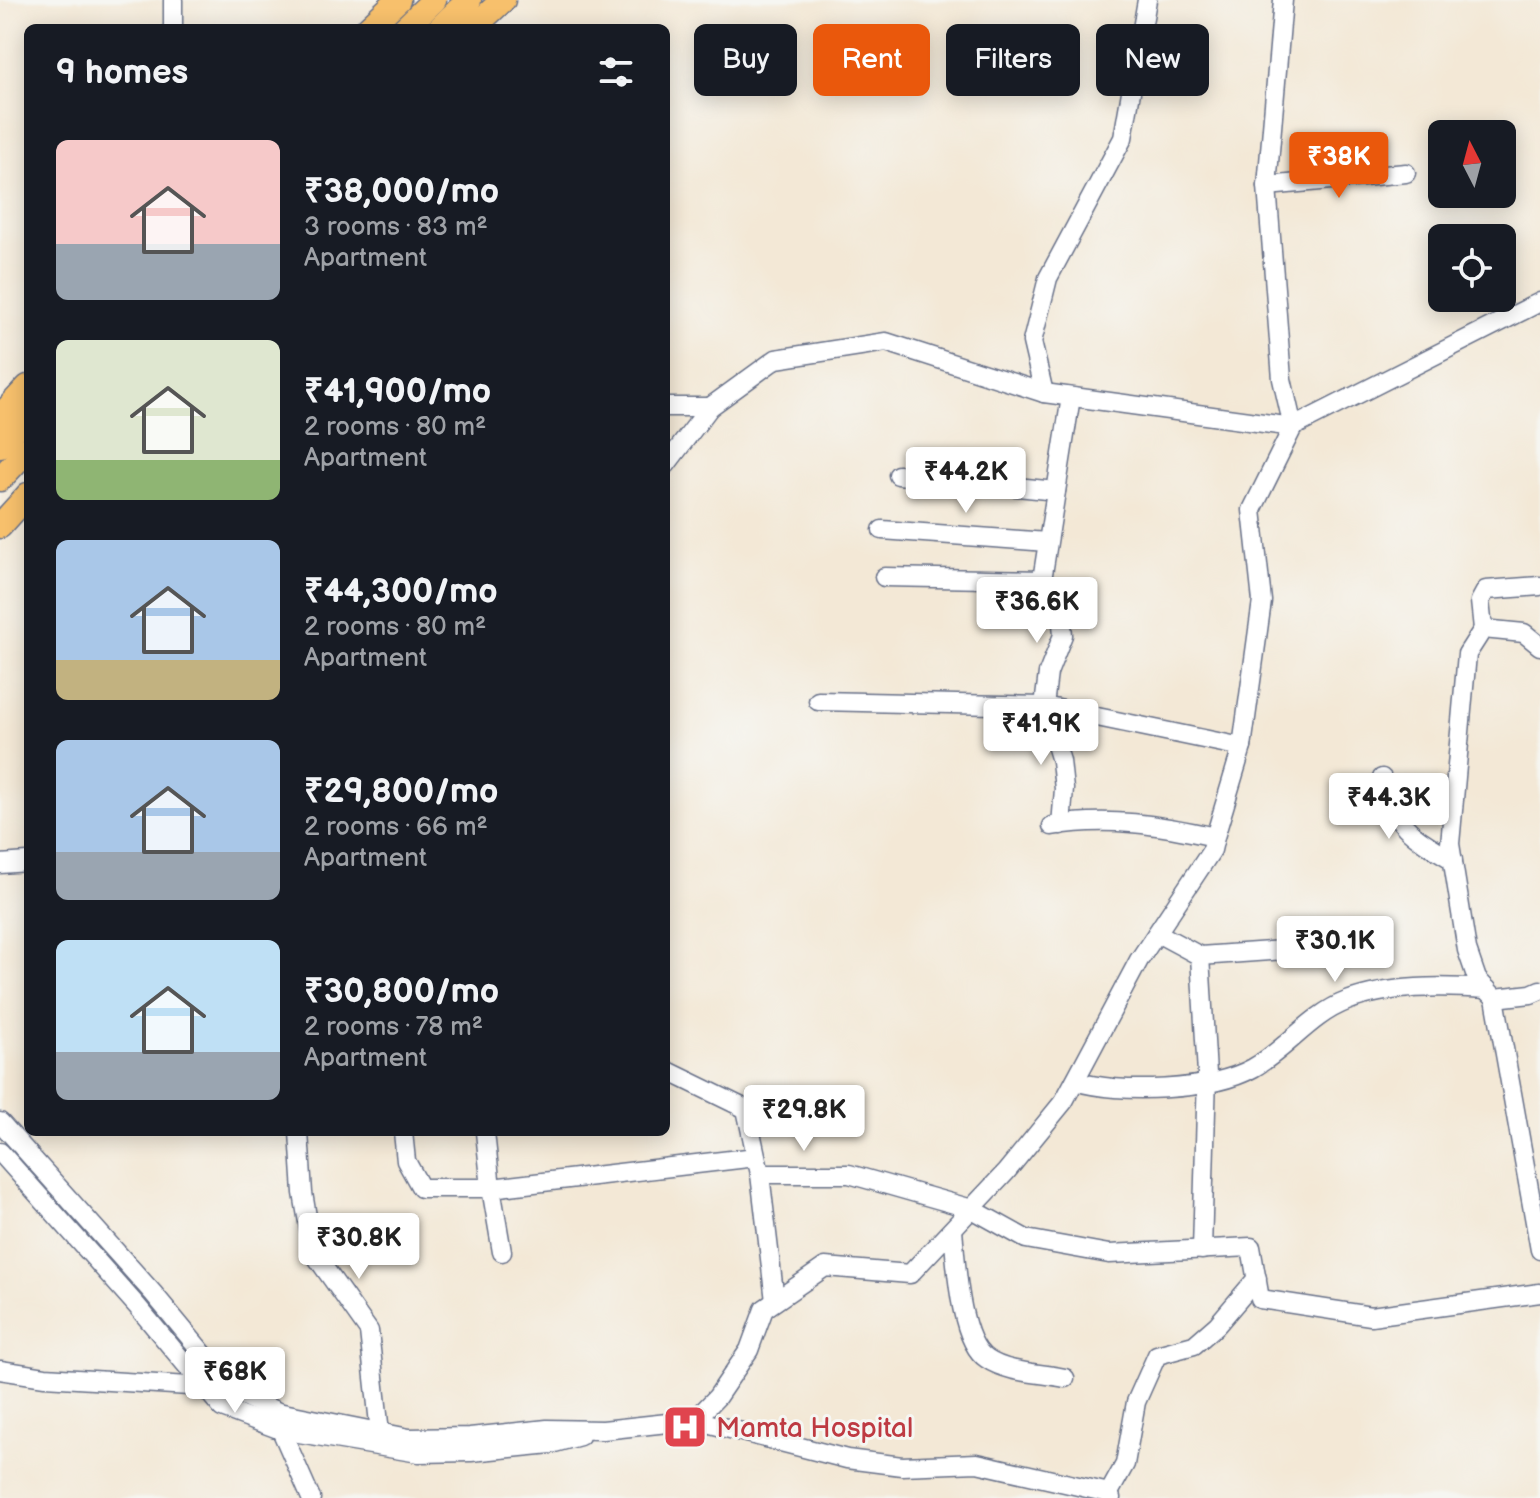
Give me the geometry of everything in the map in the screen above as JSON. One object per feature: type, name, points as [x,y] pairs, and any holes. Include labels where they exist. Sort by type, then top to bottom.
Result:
[{"type":"main road","points":[[372,24],[398,0]]},
{"type":"main road","points":[[409,24],[434,0]]},
{"type":"main road","points":[[444,24],[469,0]]},
{"type":"main road","points":[[477,24],[503,0]]},
{"type":"main road","points":[[0,417],[24,391]]},
{"type":"main road","points":[[0,445],[24,419]]},
{"type":"main road","points":[[0,479],[24,453]]},
{"type":"main road","points":[[0,526],[24,499]]},
{"type":"street","points":[[173,0],[173,24]]},
{"type":"street","points":[[1044,393],[1032,342],[1048,278],[1123,138],[1147,0]]},
{"type":"street","points":[[695,1420],[717,1397],[749,1350],[764,1309],[825,1267],[910,1274],[953,1230],[1064,1101],[1139,960],[1212,850],[1242,747],[1262,601],[1252,510],[1293,427],[1282,379],[1267,186],[1283,0]]},
{"type":"street","points":[[1267,186],[1406,173]]},
{"type":"street","points":[[670,460],[710,407],[776,359],[886,342],[1044,393],[1293,427],[1540,302]]},
{"type":"street","points":[[1071,397],[1042,580],[1061,612],[1063,635],[1048,673],[1044,706],[1061,761],[1064,789],[1055,826],[1084,820],[1152,823],[1215,837]]},
{"type":"street","points":[[670,407],[710,407]]},
{"type":"street","points":[[898,475],[1056,491]]},
{"type":"street","points":[[882,530],[1047,542]]},
{"type":"street","points":[[884,577],[1042,580]]},
{"type":"street","points":[[1540,586],[1486,590],[1480,601],[1483,629],[1467,654],[1460,753],[1451,812],[1453,860],[1467,950],[1477,979],[1491,993],[1540,1250]]},
{"type":"street","points":[[1483,629],[1524,633],[1540,646]]},
{"type":"street","points":[[818,701],[1044,706],[1242,747]]},
{"type":"street","points":[[1382,778],[1391,811],[1404,827],[1453,860]]},
{"type":"street","points":[[0,864],[24,862]]},
{"type":"street","points":[[1159,934],[1200,956],[1326,947],[1363,957]]},
{"type":"street","points":[[1200,956],[1207,1084],[1202,1250]]},
{"type":"street","points":[[1075,1081],[1098,1089],[1207,1084],[1255,1067],[1305,1025],[1348,1000],[1434,988],[1531,994],[1540,990]]},
{"type":"street","points":[[670,1072],[746,1109],[758,1165],[775,1301]]},
{"type":"street","points":[[0,1122],[153,1293],[235,1392],[278,1412],[380,1433],[424,1437],[547,1429],[603,1430],[695,1420],[847,1459],[902,1466],[977,1463],[1110,1495],[1125,1464],[1136,1402],[1157,1355],[1194,1345],[1217,1325],[1257,1278]]},
{"type":"street","points":[[299,1136],[303,1193],[313,1252],[369,1331],[380,1433]]},
{"type":"street","points":[[403,1136],[406,1161],[421,1188],[491,1188],[758,1165],[849,1174],[972,1209],[1026,1239],[1095,1252],[1251,1247],[1260,1299],[1371,1316],[1540,1293]]},
{"type":"street","points":[[485,1136],[502,1252]]},
{"type":"street","points":[[0,1152],[222,1408],[281,1430],[419,1453],[471,1452],[551,1444],[603,1430]]},
{"type":"street","points":[[953,1230],[964,1314],[974,1343],[986,1359],[1008,1367],[1065,1378]]},
{"type":"street","points":[[0,1370],[45,1377],[205,1387]]},
{"type":"street","points":[[281,1430],[311,1498]]},
{"type":"place","name":"Mamta Hospital","points":[[685,1427]]}]
